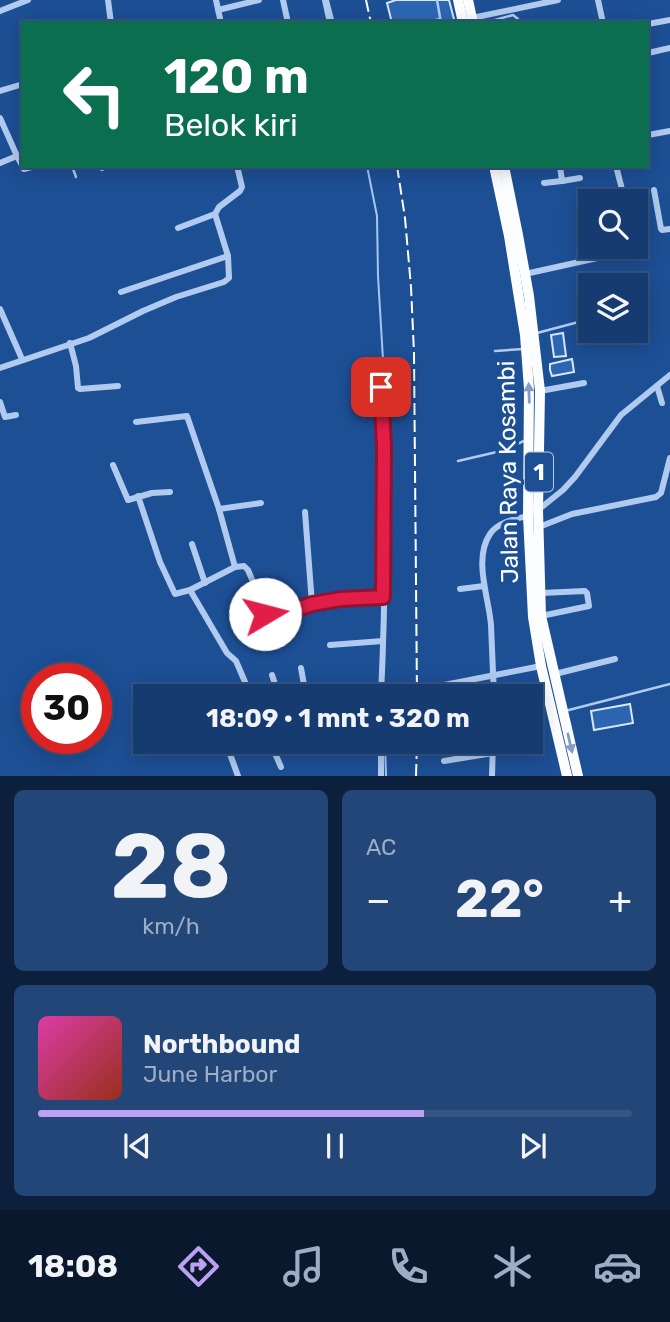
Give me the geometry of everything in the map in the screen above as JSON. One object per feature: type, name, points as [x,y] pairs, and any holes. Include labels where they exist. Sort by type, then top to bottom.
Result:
[{"type":"highway","points":[[458,0],[466,21]]},
{"type":"highway","points":[[466,21],[468,0]]},
{"type":"highway","name":"Jalan Raya Kosambi","points":[[494,168],[520,298],[526,349],[530,440],[528,516],[533,617],[541,667],[567,776]]},
{"type":"highway","name":"Jalan Raya Kosambi","points":[[504,168],[525,274],[540,391],[538,510],[541,616],[578,776]]},
{"type":"street","points":[[0,11],[28,0]]},
{"type":"street","points":[[108,0],[111,21]]},
{"type":"street","points":[[216,0],[221,21]]},
{"type":"street","points":[[218,10],[259,0]]},
{"type":"street","points":[[283,0],[288,21]]},
{"type":"street","points":[[325,0],[330,21]]},
{"type":"street","points":[[466,21],[531,3],[558,0]]},
{"type":"street","points":[[598,0],[603,21]]},
{"type":"street","points":[[649,24],[670,20]]},
{"type":"street","points":[[649,53],[670,48]]},
{"type":"street","points":[[0,92],[21,85]]},
{"type":"street","points":[[0,118],[21,165]]},
{"type":"street","points":[[649,135],[670,131]]},
{"type":"street","points":[[0,163],[16,156]]},
{"type":"street","points":[[178,228],[215,214],[219,207],[241,189],[237,168]]},
{"type":"street","points":[[560,168],[562,181]]},
{"type":"street","points":[[617,168],[622,189]]},
{"type":"street","points":[[544,183],[580,178]]},
{"type":"street","points":[[654,190],[661,229],[670,229]]},
{"type":"street","points":[[0,368],[89,338],[176,297],[224,282],[229,278],[228,256],[215,214]]},
{"type":"street","points":[[121,292],[228,256]]},
{"type":"street","points":[[525,274],[593,259]]},
{"type":"street","points":[[0,309],[22,359]]},
{"type":"street","points":[[70,343],[78,388],[118,386]]},
{"type":"street","points":[[538,510],[575,477],[621,415],[670,375]]},
{"type":"street","points":[[540,391],[584,383]]},
{"type":"street","points":[[657,386],[662,403]]},
{"type":"street","points":[[381,387],[384,446],[381,684]]},
{"type":"street","points":[[0,402],[5,417],[16,415]]},
{"type":"street","points":[[136,422],[187,416],[219,509],[235,567]]},
{"type":"street","points":[[539,527],[572,514],[659,496],[670,458]]},
{"type":"street","points":[[113,465],[127,499],[170,492]]},
{"type":"street","points":[[138,496],[160,562],[173,592],[177,594],[235,567],[244,566],[268,617],[272,618],[312,604],[341,599],[383,597]]},
{"type":"street","points":[[219,509],[261,503]]},
{"type":"street","points":[[305,512],[312,604]]},
{"type":"street","points":[[493,684],[491,622],[484,586],[483,550],[493,529],[528,516]]},
{"type":"street","points":[[192,544],[205,583]]},
{"type":"street","points":[[460,589],[484,586]]},
{"type":"street","points":[[190,590],[228,653],[236,661],[246,684]]},
{"type":"street","points":[[541,593],[585,591],[589,606],[541,616]]},
{"type":"street","points":[[330,645],[383,641]]},
{"type":"street","points":[[555,674],[615,659]]},
{"type":"street","points":[[461,684],[541,667]]},
{"type":"street","points":[[301,668],[304,684]]},
{"type":"street","points":[[272,675],[275,684]]},
{"type":"street","points":[[230,754],[238,776]]},
{"type":"street","points":[[275,754],[281,767]]},
{"type":"street","points":[[381,754],[381,776]]},
{"type":"street","points":[[444,761],[487,754]]},
{"type":"street","points":[[492,776],[493,754]]},
{"type":"lane","points":[[437,0],[441,21]]},
{"type":"lane","points":[[491,21],[513,15],[518,21]]},
{"type":"lane","points":[[73,168],[76,177]]},
{"type":"lane","points":[[534,334],[578,322]]},
{"type":"lane","points":[[495,351],[526,349]]},
{"type":"lane","points":[[458,461],[501,451],[530,440]]},
{"type":"lane","points":[[563,712],[670,684]]},
{"type":"building","points":[[396,0],[449,0],[454,21],[392,21],[387,3]]},
{"type":"building","points":[[563,333],[566,356],[554,357],[551,335]]},
{"type":"building","points":[[572,359],[574,372],[552,376],[550,364]]},
{"type":"building","points":[[630,704],[633,723],[594,730],[591,711]]},
{"type":"waterway","points":[[328,0],[333,21]]},
{"type":"waterway","points":[[367,168],[377,216],[390,477],[388,525]]},
{"type":"waterway","points":[[385,754],[386,776]]},
{"type":"railway","points":[[366,0],[371,21]]},
{"type":"railway","points":[[397,168],[405,218],[414,353],[417,684]]},
{"type":"railway","points":[[416,776],[417,754]]},
{"type":"route","points":[[265,614],[270,618],[312,604],[341,599],[383,597],[384,446],[381,387]]}]
